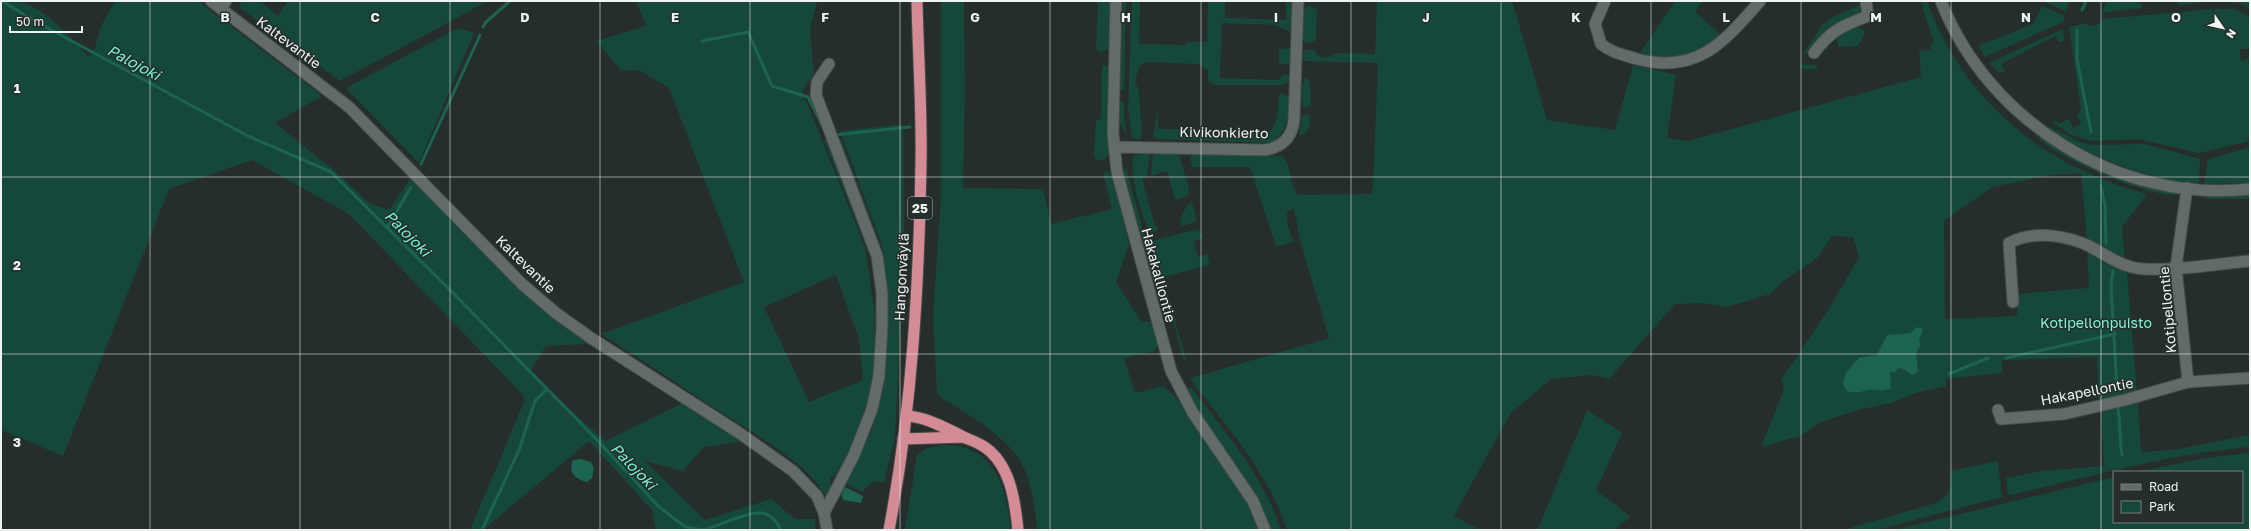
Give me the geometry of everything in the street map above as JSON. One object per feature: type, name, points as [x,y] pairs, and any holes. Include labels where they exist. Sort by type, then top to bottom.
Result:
[{"type":"highway","name":"Hangonväylä","points":[[889,530],[907,416],[919,238],[921,160],[917,1]]},
{"type":"highway","points":[[907,416],[919,417],[982,446],[992,454],[1002,466],[1010,484],[1018,530]]},
{"type":"highway","points":[[903,439],[963,437]]},
{"type":"street","name":"Kaltevantie","points":[[211,1],[223,5],[348,107],[522,284],[556,313],[591,338],[776,458],[809,486],[817,496],[824,513],[827,530]]},
{"type":"street","name":"Hakakalliontie","points":[[1116,1],[1114,147],[1121,190],[1171,371],[1193,414],[1253,501],[1265,530]]},
{"type":"street","name":"Kivikonkierto","points":[[1114,147],[1265,150],[1275,148],[1282,144],[1290,134],[1294,120],[1298,1]]},
{"type":"street","points":[[1605,1],[1595,24],[1601,44],[1615,53],[1647,61],[1669,64],[1688,61],[1719,45],[1760,1]]},
{"type":"street","points":[[1814,53],[1827,36],[1835,30],[1868,16],[1866,1]]},
{"type":"street","points":[[1941,1],[1965,50],[1977,68],[2006,101],[2036,126],[2073,151],[2114,170],[2135,177],[2187,188],[2250,189]]},
{"type":"street","points":[[824,513],[854,455],[869,416],[879,376],[882,327],[882,293],[877,256],[816,95],[817,82],[829,64]]},
{"type":"street","name":"Kotipellontie","points":[[2187,188],[2176,267],[2188,382]]},
{"type":"street","points":[[2013,302],[2009,242],[2019,237],[2059,236],[2089,246],[2116,262],[2143,269],[2250,261]]},
{"type":"street","points":[[2188,382],[2250,378]]},
{"type":"street","name":"Hakapellontie","points":[[1998,410],[2001,419],[2064,414],[2125,400],[2188,382]]},
{"type":"green space","points":[[1,1],[17,1],[37,9],[65,32],[89,57],[95,48],[101,26],[115,1],[198,1],[322,96],[275,123],[336,172],[369,203],[389,210],[411,178],[496,266],[564,326],[589,344],[546,346],[531,370],[563,403],[605,441],[683,403],[744,441],[704,447],[683,471],[645,461],[705,520],[771,499],[795,519],[815,519],[815,530],[656,530],[652,510],[589,441],[483,530],[470,530],[524,402],[524,396],[349,214],[252,160],[169,189],[63,456],[1,430]]},
{"type":"green space","points":[[242,1],[260,1],[278,16],[288,1],[488,1],[340,81],[239,7]]},
{"type":"green space","points":[[636,1],[817,1],[810,29],[814,74],[800,94],[807,103],[865,247],[875,315],[874,370],[866,411],[850,455],[837,474],[830,478],[832,493],[830,496],[825,495],[817,483],[805,471],[772,445],[601,334],[744,282],[669,88],[639,70],[621,71],[597,41],[646,26]],"holes":[[[836,275],[859,339],[863,380],[809,402],[764,307]]]},
{"type":"green space","points":[[941,1],[964,1],[965,90],[963,188],[1043,189],[1051,224],[1112,209],[1103,172],[1107,172],[1113,177],[1129,244],[1116,282],[1141,321],[1151,322],[1158,345],[1154,351],[1124,358],[1135,393],[1163,386],[1176,397],[1242,493],[1259,530],[1037,530],[1029,482],[1026,472],[1017,456],[1009,446],[990,430],[937,394],[933,317],[941,195]]},
{"type":"green space","points":[[1096,1],[1111,1],[1109,49],[1100,52],[1096,49],[1098,5]]},
{"type":"green space","points":[[1123,1],[1126,1],[1124,90],[1120,90]]},
{"type":"green space","points":[[1132,1],[1140,1],[1139,44],[1186,45],[1187,42],[1207,42],[1208,1],[1225,1],[1225,18],[1286,20],[1286,1],[1293,1],[1292,31],[1290,32],[1276,25],[1222,23],[1220,78],[1279,80],[1282,75],[1291,75],[1290,82],[1279,85],[1215,85],[1208,81],[1208,70],[1199,64],[1147,62],[1140,65],[1135,80],[1139,92],[1142,135],[1140,140],[1132,138],[1128,108]]},
{"type":"green space","name":"Kotipellonpuisto","points":[[1377,1],[1512,1],[1547,120],[1615,130],[1633,65],[1676,75],[1667,138],[1688,141],[1921,77],[1919,51],[1931,49],[1931,45],[1934,44],[1921,1],[1927,1],[1942,37],[1962,69],[1985,99],[2012,125],[2042,148],[2075,167],[2110,182],[2147,194],[2122,227],[2125,260],[2087,241],[2081,173],[2051,175],[1992,187],[1944,221],[1945,319],[2017,316],[2016,294],[2089,288],[2087,249],[2124,269],[2127,274],[2137,393],[2099,404],[2097,357],[2002,360],[2002,373],[1946,379],[1946,386],[1919,392],[1891,403],[1854,411],[1821,422],[1800,436],[1761,447],[1784,389],[1781,380],[1829,309],[1859,257],[1853,237],[1832,236],[1817,258],[1785,280],[1770,294],[1727,307],[1702,303],[1675,304],[1609,379],[1592,375],[1551,379],[1510,414],[1454,516],[1481,530],[1287,530],[1280,510],[1247,453],[1194,385],[1191,378],[1329,338],[1300,240],[1294,208],[1287,212],[1287,223],[1293,242],[1276,247],[1250,167],[1192,167],[1190,156],[1193,154],[1282,156],[1287,165],[1295,191],[1298,195],[1371,194],[1373,186],[1378,63],[1305,61],[1302,55],[1305,50],[1315,50],[1317,55],[1325,57],[1329,57],[1336,53],[1375,54]]},
{"type":"green space","points":[[1675,1],[1702,1],[1695,12],[1722,36],[1702,50],[1683,57],[1664,58],[1640,53]]},
{"type":"green space","points":[[1859,1],[1861,1],[1860,12],[1829,27],[1799,61],[1822,25],[1833,17],[1860,5]]},
{"type":"green space","points":[[2043,1],[2070,1],[2066,12]]},
{"type":"green space","points":[[2106,1],[2134,1],[2143,4],[2142,8],[2102,13]]},
{"type":"green space","points":[[2176,1],[2213,1],[2179,5]]},
{"type":"green space","points":[[2229,1],[2249,1],[2250,8],[2248,9],[2239,3]]},
{"type":"green space","points":[[1308,6],[1316,8],[1317,11],[1316,38],[1315,41],[1306,43],[1303,40],[1304,9]]},
{"type":"green space","points":[[2042,6],[2065,16],[2063,22],[1985,57],[1978,46],[2033,24]]},
{"type":"green space","points":[[2216,9],[2235,9],[2250,17],[2250,49],[2240,49],[2241,62],[2250,57],[2250,141],[2199,153],[2138,139],[2091,141],[2070,134],[2052,122],[2054,120],[2059,124],[2068,119],[2073,128],[2081,123],[2077,115],[2081,110],[2069,27],[2086,23],[2090,27],[2101,23],[2102,19]]},
{"type":"green space","points":[[1856,27],[1864,30],[1864,35],[1858,46],[1839,47],[1837,39],[1829,46],[1825,63],[1825,55],[1829,43],[1837,36]]},
{"type":"green space","points":[[458,28],[474,33],[419,163],[346,88]]},
{"type":"green space","points":[[2063,29],[2063,42],[2059,42],[2055,36],[2001,64],[2005,72],[1998,72],[1989,63]]},
{"type":"green space","points":[[1291,48],[1291,64],[1279,64],[1279,49]]},
{"type":"green space","points":[[1798,64],[1817,65],[1817,69],[1802,69]]},
{"type":"green space","points":[[1102,65],[1109,67],[1109,154],[1106,158],[1097,161],[1094,156],[1096,120],[1101,120]]},
{"type":"green space","points":[[1306,77],[1310,82],[1311,105],[1305,108],[1303,106],[1301,93]]},
{"type":"green space","points":[[1282,93],[1290,98],[1288,117],[1281,134],[1271,143],[1156,139],[1153,136],[1158,109],[1158,129],[1255,130],[1262,137],[1271,130],[1274,125],[1279,95]]},
{"type":"green space","points":[[1120,101],[1124,102],[1124,116],[1127,135],[1120,123]]},
{"type":"green space","points":[[1310,114],[1308,130],[1303,135],[1299,136],[1302,115]]},
{"type":"green space","points":[[903,124],[904,240],[895,437],[884,483],[874,481],[862,492],[845,483],[873,427],[882,245],[840,131]]},
{"type":"green space","points":[[2048,126],[2082,143],[2093,145],[2145,144],[2200,159],[2199,183],[2166,179],[2134,171],[2118,165],[2072,144],[2055,134]]},
{"type":"green space","points":[[2035,135],[2113,176],[2141,184],[2171,190],[2179,195],[2147,190],[2103,175],[2062,154]]},
{"type":"green space","points":[[840,137],[881,246],[868,251],[824,140]]},
{"type":"green space","points":[[2250,147],[2250,183],[2204,184],[2208,159]]},
{"type":"green space","points":[[1150,152],[1147,177],[1142,179],[1155,226],[1157,226],[1158,231],[1149,233],[1137,195],[1132,166],[1133,157],[1141,153]]},
{"type":"green space","points":[[1153,152],[1177,153],[1179,155],[1189,188],[1188,196],[1175,200],[1167,171],[1151,176]]},
{"type":"green space","points":[[1126,167],[1158,288],[1154,286],[1125,182],[1124,172]]},
{"type":"green space","points":[[2205,193],[2250,193],[2250,199],[2206,199]]},
{"type":"green space","points":[[1192,203],[1197,221],[1182,226],[1180,220],[1187,205]]},
{"type":"green space","points":[[1199,229],[1203,238],[1194,241],[1198,257],[1207,254],[1210,265],[1163,277],[1166,287],[1163,288],[1151,241]]},
{"type":"green space","points":[[1169,299],[1186,360],[1184,361],[1167,300]]},
{"type":"green space","points":[[1188,387],[1192,389],[1243,456],[1265,492],[1274,510],[1281,530],[1271,530],[1265,515],[1249,486],[1192,403],[1188,395]]},
{"type":"green space","points":[[2138,401],[2141,452],[2174,450],[2250,435],[2250,447],[2220,450],[2159,461],[2010,495],[2007,491],[2006,478],[2041,471],[2104,466],[2101,410]]},
{"type":"green space","points":[[1587,410],[1622,433],[1596,490],[1631,517],[1613,530],[1535,530],[1540,524]]},
{"type":"green space","points":[[942,445],[960,447],[975,452],[986,460],[1001,484],[1009,514],[1011,530],[905,530],[917,455],[927,448]]},
{"type":"green space","points":[[2250,453],[2250,530],[1894,530],[2113,477],[2113,523],[2243,523],[2243,471],[2141,471],[2205,458]]},
{"type":"green space","points":[[1998,461],[2002,497],[1876,530],[1843,530],[1936,503],[1948,493],[1950,486],[1950,471]]},
{"type":"shaded area","points":[[1917,327],[1923,329],[1919,340],[1920,345],[1916,353],[1918,372],[1912,375],[1904,369],[1898,368],[1895,373],[1890,372],[1891,388],[1882,391],[1869,390],[1856,393],[1847,391],[1843,384],[1845,374],[1859,358],[1877,355],[1887,335],[1910,333]]},
{"type":"shaded area","points":[[581,459],[591,462],[594,468],[592,478],[587,482],[576,477],[572,472],[571,468],[573,460]]},
{"type":"shaded area","points":[[843,486],[863,496],[861,503],[843,500],[841,491]]},
{"type":"waterway","name":"Palojoki","points":[[2,1],[36,22]]},
{"type":"waterway","points":[[483,27],[486,22],[510,1]]},
{"type":"waterway","points":[[2082,10],[2086,1]]},
{"type":"waterway","name":"Palojoki","points":[[42,25],[248,136],[331,172],[454,294],[597,440],[658,506],[685,527],[704,530]]},
{"type":"waterway","points":[[2077,30],[2077,59],[2091,132]]},
{"type":"waterway","points":[[702,41],[748,32],[772,86],[808,97],[827,135]]},
{"type":"waterway","points":[[421,164],[480,35]]},
{"type":"waterway","points":[[834,135],[910,127]]},
{"type":"waterway","points":[[2101,186],[2105,205],[2106,244]]},
{"type":"waterway","points":[[387,228],[411,187]]},
{"type":"waterway","points":[[2113,271],[2111,285],[2117,390]]},
{"type":"waterway","points":[[2006,358],[2115,334]]},
{"type":"waterway","points":[[1949,374],[1988,358]]},
{"type":"waterway","points":[[482,530],[519,450],[535,401],[547,389]]},
{"type":"waterway","points":[[2118,409],[2122,455]]},
{"type":"waterway","name":"Palojoki","points":[[705,530],[754,513],[766,514],[771,517],[781,530]]}]
